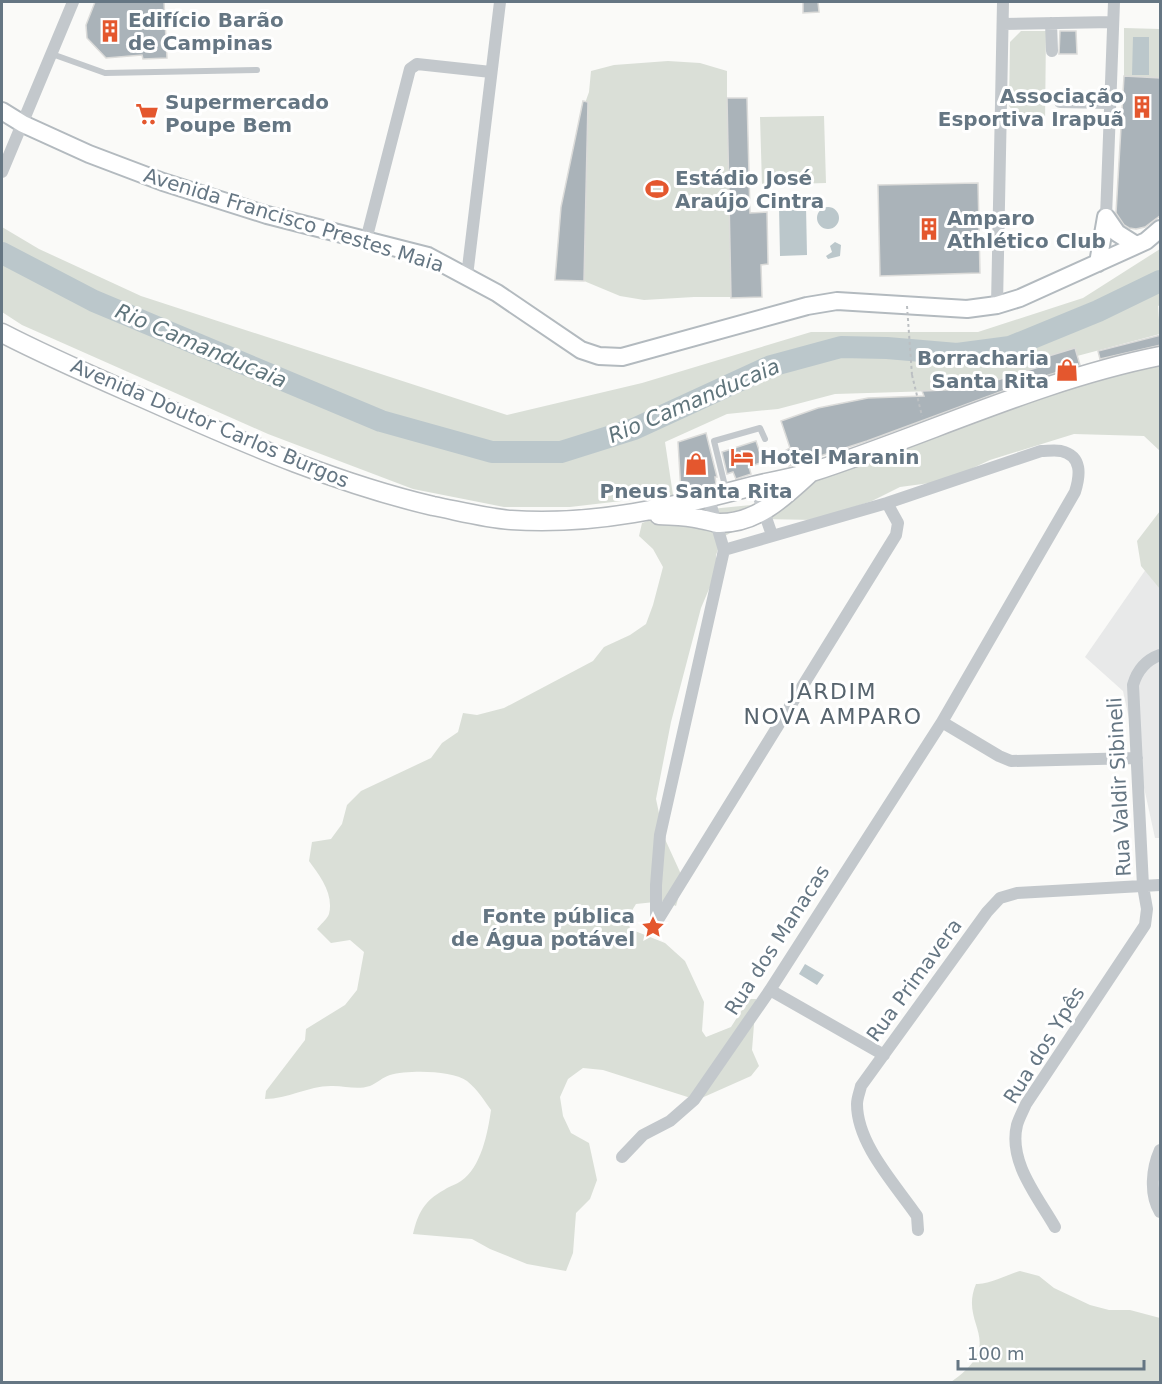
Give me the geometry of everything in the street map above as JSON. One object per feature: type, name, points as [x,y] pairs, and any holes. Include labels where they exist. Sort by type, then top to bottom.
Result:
[{"type":"main road","name":"Avenida Doutor Carlos Burgos","points":[[2,333],[35,350],[237,439],[324,474],[366,488],[463,512],[511,520],[566,520],[636,513],[709,499],[810,473],[1090,372],[1161,356]]},
{"type":"main road","name":"Avenida Doutor Carlos Burgos","points":[[636,513],[694,518],[716,523],[737,522],[764,510],[786,495],[810,473]]},
{"type":"street","points":[[2,172],[74,2]]},
{"type":"street","points":[[467,276],[500,2]]},
{"type":"street","points":[[997,305],[1003,2]]},
{"type":"street","points":[[1098,263],[1106,217],[1114,2]]},
{"type":"street","points":[[1003,24],[1113,22]]},
{"type":"street","points":[[1051,23],[1052,51]]},
{"type":"street","points":[[366,240],[410,69],[417,64],[491,72]]},
{"type":"street","points":[[1060,102],[1109,103]]},
{"type":"street","name":"Avenida Francisco Prestes Maia","points":[[2,111],[23,124],[89,154],[163,182],[267,215],[428,256],[497,292],[580,350],[599,356],[622,357],[807,306],[837,301],[967,309],[997,305],[1020,298],[1098,263],[1146,240],[1161,229]]},
{"type":"street","points":[[1106,217],[1117,233],[1136,245]]},
{"type":"street","name":"Rua dos Manacas","points":[[622,1157],[643,1135],[670,1121],[694,1100],[770,990],[942,722],[1075,492],[1081,475],[1074,458],[1062,451],[1041,451],[887,503]]},
{"type":"street","points":[[755,486],[772,535]]},
{"type":"street","points":[[709,499],[724,550],[660,835],[656,923],[896,536],[898,524],[887,503],[724,550]]},
{"type":"street","name":"Rua Valdir Sibineli","points":[[1143,886],[1133,685],[1136,676],[1145,664],[1161,655]]},
{"type":"street","points":[[942,722],[999,756],[1011,760],[1137,758]]},
{"type":"street","name":"Rua Primavera","points":[[918,1230],[917,1216],[869,1147],[859,1121],[857,1102],[861,1086],[987,912],[1000,898],[1017,893],[1161,885]]},
{"type":"street","name":"Rua dos Ypês","points":[[1055,1227],[1022,1169],[1015,1149],[1017,1125],[1026,1104],[1144,925],[1147,909],[1143,886]]},
{"type":"street","points":[[770,990],[884,1055]]},
{"type":"street","points":[[1161,1150],[1154,1164],[1153,1186],[1158,1209],[1161,1212]]},
{"type":"lane","points":[[52,54],[105,73],[257,70]]},
{"type":"lane","points":[[727,493],[714,441],[760,428],[765,439]]},
{"type":"path","points":[[907,306],[912,375],[925,431]]},
{"type":"shaded area","points":[[1124,28],[1160,29],[1160,78],[1124,76]]},
{"type":"shaded area","points":[[1021,31],[1046,31],[1045,124],[1024,124],[1009,106],[1010,42]]},
{"type":"shaded area","points":[[1133,37],[1149,37],[1149,75],[1132,75]]},
{"type":"shaded area","name":"Estádio José Araújo Cintra","points":[[668,61],[700,63],[727,71],[727,98],[747,98],[750,212],[767,212],[768,264],[761,265],[762,297],[644,300],[620,296],[584,281],[555,280],[579,120],[589,92],[591,71],[614,65]]},
{"type":"shaded area","points":[[824,116],[826,183],[762,185],[760,117]]},
{"type":"shaded area","points":[[779,206],[806,206],[807,255],[780,256]]},
{"type":"shaded area","points":[[828,207],[836,210],[839,218],[836,226],[828,229],[820,226],[817,218],[820,210]]},
{"type":"shaded area","points":[[2,227],[39,249],[141,296],[507,415],[642,383],[811,332],[978,332],[1083,298],[1160,249],[1160,305],[1158,306],[1160,334],[1062,360],[967,390],[835,394],[778,409],[727,414],[665,442],[673,495],[570,507],[504,507],[413,489],[268,434],[22,325],[2,312]]},
{"type":"shaded area","points":[[835,242],[841,245],[840,256],[828,259],[826,256],[832,252],[830,246]]},
{"type":"shaded area","points":[[1160,362],[1160,451],[1144,436],[1074,434],[990,460],[945,481],[900,487],[872,501],[815,520],[756,519],[723,537],[716,555],[716,581],[709,589],[701,608],[671,722],[656,799],[664,837],[680,872],[680,892],[676,906],[664,901],[636,904],[628,917],[630,929],[665,943],[685,961],[704,1002],[702,1031],[706,1037],[731,1027],[749,999],[756,999],[752,1050],[759,1066],[751,1076],[697,1100],[603,1070],[583,1068],[568,1079],[560,1097],[563,1116],[571,1133],[589,1143],[597,1180],[590,1199],[576,1213],[573,1253],[566,1271],[527,1264],[472,1239],[413,1234],[417,1220],[427,1203],[437,1194],[459,1182],[474,1168],[488,1129],[491,1110],[477,1091],[460,1077],[441,1073],[408,1072],[390,1075],[365,1087],[324,1086],[265,1099],[266,1091],[305,1040],[306,1029],[345,1005],[357,990],[364,952],[350,940],[331,943],[317,929],[329,914],[330,899],[325,886],[309,861],[312,842],[331,839],[342,824],[347,805],[361,791],[431,758],[442,743],[458,732],[463,713],[477,715],[504,708],[593,661],[604,647],[630,635],[646,624],[663,567],[653,549],[639,536],[642,523],[671,513],[751,505],[807,475],[983,408]]},
{"type":"shaded area","points":[[1160,511],[1160,589],[1141,566],[1137,541]]},
{"type":"shaded area","points":[[1160,549],[1160,838],[1155,838],[1123,691],[1085,657]]},
{"type":"shaded area","points":[[805,964],[824,975],[817,985],[799,974]]},
{"type":"shaded area","points":[[1020,1271],[1039,1276],[1054,1288],[1090,1305],[1109,1310],[1130,1310],[1160,1318],[1160,1382],[951,1382],[968,1368],[977,1355],[980,1344],[972,1299],[976,1284]]},
{"type":"building","points":[[95,2],[164,2],[167,58],[143,59],[142,55],[106,58],[87,38],[86,25]]},
{"type":"building","points":[[803,2],[818,2],[819,12],[803,13]]},
{"type":"building","points":[[1060,31],[1076,31],[1077,54],[1059,54]]},
{"type":"building","points":[[1124,76],[1161,78],[1161,215],[1145,227],[1136,229],[1124,225],[1116,213]]},
{"type":"building","points":[[727,98],[747,98],[750,213],[767,212],[768,264],[761,265],[762,297],[731,298]]},
{"type":"building","points":[[583,101],[588,102],[584,281],[555,280],[561,207]]},
{"type":"building","name":"Amparo Athlético Club","points":[[978,183],[980,273],[880,276],[878,185]]},
{"type":"building","points":[[1161,335],[1161,345],[1100,359],[1098,351]]},
{"type":"building","points":[[1075,348],[1080,365],[1024,383],[867,441],[789,466],[783,452],[790,448],[781,421],[818,408],[868,398],[924,396],[922,391],[969,389],[1045,365],[1042,358]]},
{"type":"building","name":"Pneus Santa Rita","points":[[706,433],[717,477],[715,477],[716,484],[681,492],[678,442]]},
{"type":"building","name":"Hotel Maranin","points":[[756,441],[763,462],[749,467],[751,474],[736,479],[733,472],[727,474],[722,452]]},
{"type":"waterway","name":"Rio Camanducaia","points":[[2,253],[94,301],[381,421],[492,452],[561,452],[634,429],[771,366],[841,347],[957,354],[1010,347],[1098,311],[1160,281]]},
{"type":"place","name":"Edifício Barão de Campinas","points":[[110,31]]},
{"type":"place","name":"Associação Esportiva Irapuã","points":[[1142,107]]},
{"type":"place","name":"Supermercado Poupe Bem","points":[[147,114]]},
{"type":"place","name":"Estádio José Araújo Cintra","points":[[657,189]]},
{"type":"place","name":"Amparo Athlético Club","points":[[929,229]]},
{"type":"place","name":"Borracharia Santa Rita","points":[[1067,370]]},
{"type":"place","name":"Hotel Maranin","points":[[742,457]]},
{"type":"place","name":"Pneus Santa Rita","points":[[696,464]]},
{"type":"place","name":"Fonte pública de Água potável","points":[[653,927]]},
{"type":"district","name":"JARDIM NOVA AMPARO","points":[[833,704]]}]
